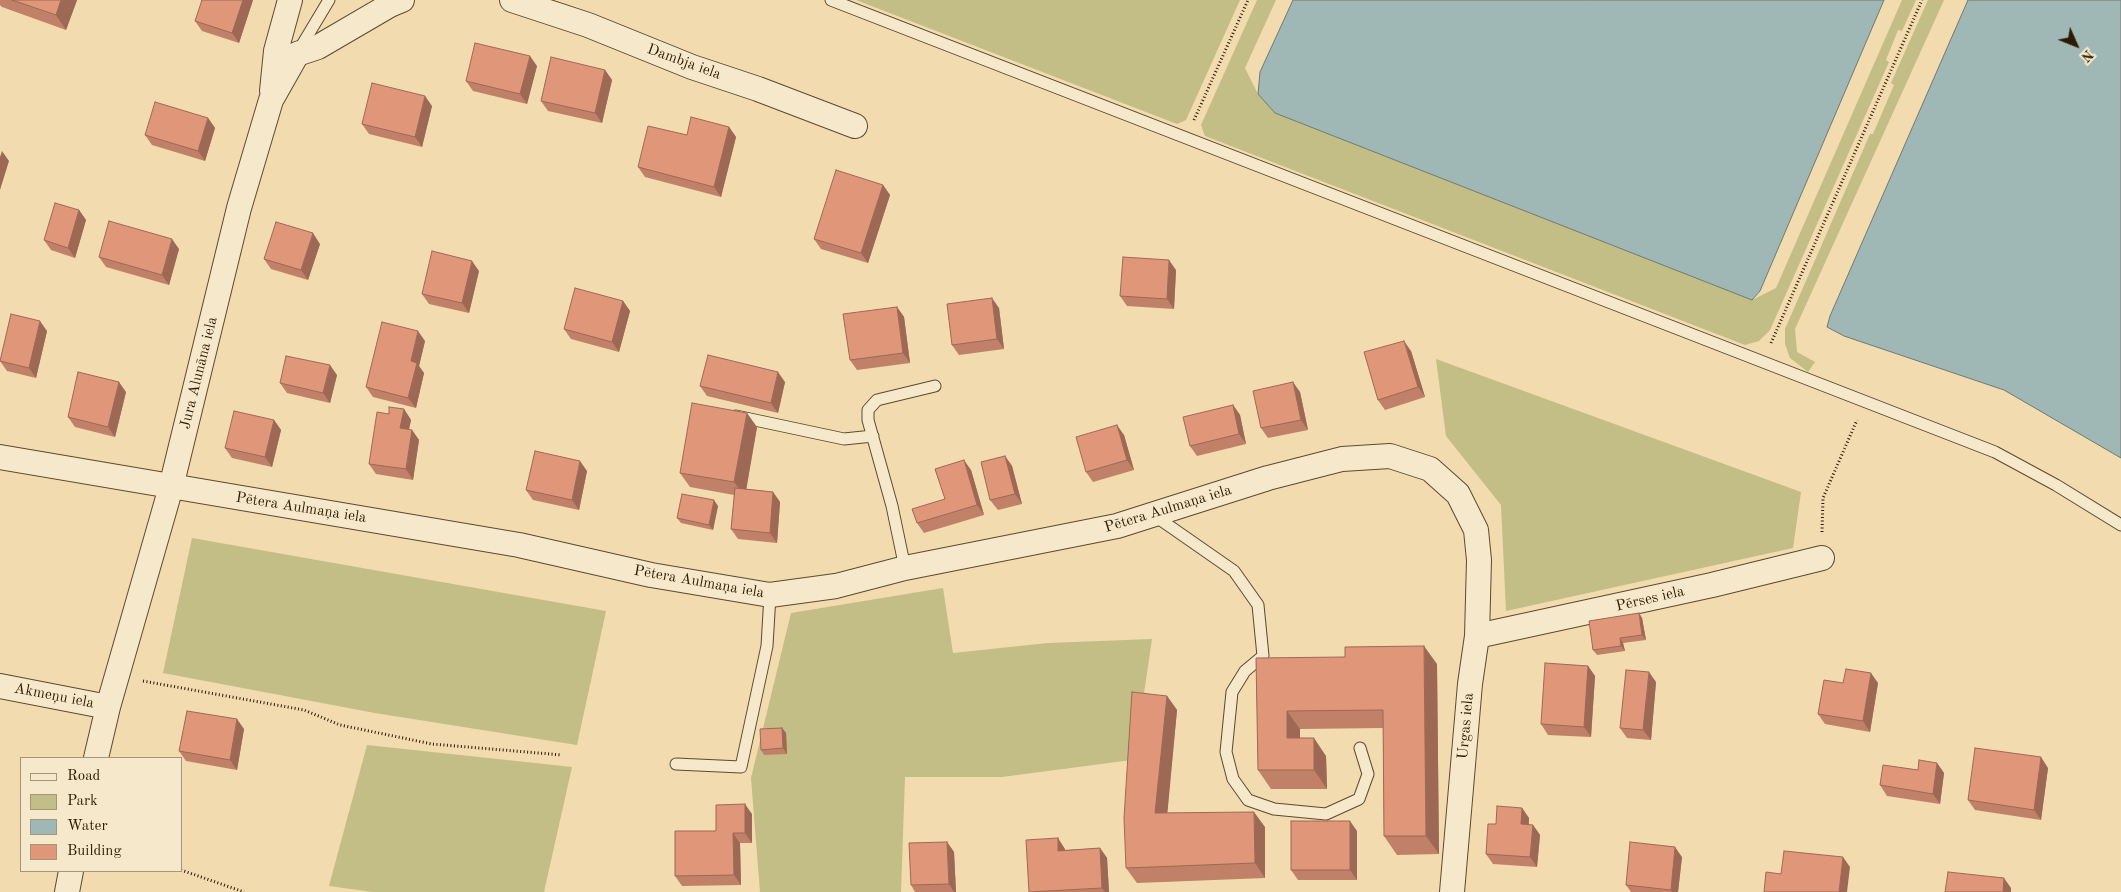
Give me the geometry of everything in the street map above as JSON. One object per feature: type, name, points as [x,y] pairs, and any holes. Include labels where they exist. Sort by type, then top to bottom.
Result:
[{"type":"street","points":[[271,100],[276,51],[290,0]]},
{"type":"street","points":[[297,54],[318,47],[390,4],[402,0]]},
{"type":"street","name":"Dambja iela","points":[[512,0],[588,26],[692,67],[758,89],[855,126]]},
{"type":"street","name":"Jura Alunāna iela","points":[[96,757],[108,707],[171,487],[238,208],[271,100],[297,54]]},
{"type":"street","name":"Pētera Aulmaņa iela","points":[[0,457],[519,545],[651,575],[770,595],[836,586],[906,568],[1117,526],[1154,516],[1268,478],[1332,461],[1390,456],[1430,469],[1458,494],[1476,530],[1479,560]]},
{"type":"street","name":"Pērses iela","points":[[1476,636],[1712,585],[1822,558]]},
{"type":"street","name":"Urgas iela","points":[[1452,892],[1476,636],[1479,560]]},
{"type":"street","name":"Akmeņu iela","points":[[0,686],[108,707]]},
{"type":"street","points":[[68,892],[72,872]]},
{"type":"lane","name":"Jura Alunāna iela","points":[[297,54],[328,0]]},
{"type":"lane","points":[[831,0],[1995,452],[2056,485],[2121,526]]},
{"type":"lane","points":[[906,568],[892,506],[868,420],[868,410],[877,400],[935,386]]},
{"type":"lane","points":[[729,414],[844,439],[873,436]]},
{"type":"lane","points":[[1154,516],[1234,571],[1258,605],[1263,656],[1245,671],[1232,692],[1226,752],[1233,779],[1248,800],[1274,809],[1326,814],[1359,799],[1368,774],[1360,748]]},
{"type":"lane","points":[[676,764],[741,767],[767,646],[770,595]]},
{"type":"path","points":[[1186,137],[1248,0]]},
{"type":"path","points":[[1762,362],[1922,0]]},
{"type":"path","points":[[1822,558],[1823,498],[1865,401]]},
{"type":"path","points":[[118,676],[304,710],[340,726],[432,744],[562,755]]},
{"type":"path","points":[[182,870],[244,892]]},
{"type":"green space","points":[[856,0],[1240,0],[1186,120],[1177,124]]},
{"type":"green space","points":[[1257,0],[1276,0],[1245,68],[1258,94],[1275,113],[1752,300],[1776,288],[1902,0],[1916,0],[1902,31],[1898,30],[1886,60],[1889,62],[1770,330],[1759,341],[1745,345],[1205,136],[1201,125]]},
{"type":"green space","points":[[1928,0],[1944,0],[1795,329],[1797,352],[1815,362],[1808,372],[1790,358],[1785,344],[1785,329],[1870,134],[1873,134],[1894,85],[1891,83]]},
{"type":"green space","points":[[1436,359],[1801,492],[1793,548],[1506,611],[1501,505],[1446,436]]},
{"type":"green space","points":[[192,538],[606,611],[577,745],[375,713],[163,673]]},
{"type":"green space","points":[[943,588],[953,653],[1048,643],[1152,639],[1142,707],[1139,759],[1002,777],[905,777],[901,892],[760,892],[751,778],[791,613]]},
{"type":"green space","points":[[367,745],[572,767],[544,892],[373,892],[329,886]]},
{"type":"water","points":[[1293,0],[1884,0],[1760,291],[1752,300],[1275,113],[1258,94],[1260,72]]},
{"type":"water","points":[[1968,0],[2121,0],[2121,458],[2004,390],[1844,336],[1827,327],[1830,316]]},
{"type":"building","points":[[12,0],[61,0],[56,15]]},
{"type":"building","points":[[202,0],[243,0],[232,33],[195,21]]},
{"type":"building","points":[[475,43],[530,56],[520,94],[466,81]]},
{"type":"building","points":[[551,57],[605,70],[595,113],[541,101]]},
{"type":"building","points":[[372,83],[425,96],[415,137],[362,124]]},
{"type":"building","points":[[155,102],[208,118],[198,151],[145,135]]},
{"type":"building","points":[[691,117],[729,127],[714,187],[638,167],[648,126],[687,135]]},
{"type":"building","points":[[836,170],[883,185],[861,253],[814,239]]},
{"type":"building","points":[[55,203],[79,210],[68,248],[44,240]]},
{"type":"building","points":[[109,221],[172,239],[162,275],[99,257]]},
{"type":"building","points":[[276,222],[313,233],[301,270],[264,259]]},
{"type":"building","points":[[432,251],[472,261],[462,303],[422,294]]},
{"type":"building","points":[[1123,257],[1169,260],[1167,299],[1120,296]]},
{"type":"building","points":[[575,288],[623,301],[612,342],[564,329]]},
{"type":"building","points":[[992,298],[997,339],[952,345],[947,304]]},
{"type":"building","points":[[897,307],[903,353],[850,360],[843,314]]},
{"type":"building","points":[[11,314],[40,321],[29,368],[0,361]]},
{"type":"building","points":[[382,322],[418,331],[411,361],[417,363],[408,398],[366,387]]},
{"type":"building","points":[[1404,341],[1418,387],[1378,400],[1364,352]]},
{"type":"building","points":[[708,355],[778,372],[771,403],[700,386]]},
{"type":"building","points":[[286,356],[330,365],[323,393],[280,383]]},
{"type":"building","points":[[78,372],[119,382],[108,427],[68,417]]},
{"type":"building","points":[[1293,382],[1301,420],[1261,428],[1253,391]]},
{"type":"building","points":[[692,403],[747,413],[734,482],[680,473]]},
{"type":"building","points":[[1233,405],[1239,434],[1190,446],[1183,417]]},
{"type":"building","points":[[389,407],[404,409],[400,428],[412,430],[406,469],[369,464],[377,412],[389,414]]},
{"type":"building","points":[[234,411],[274,420],[265,457],[225,448]]},
{"type":"building","points":[[1117,425],[1127,460],[1086,472],[1076,437]]},
{"type":"building","points":[[535,451],[580,461],[572,500],[526,490]]},
{"type":"building","points":[[1005,456],[1015,494],[990,500],[981,462]]},
{"type":"building","points":[[964,460],[977,505],[917,523],[912,509],[945,499],[935,469]]},
{"type":"building","points":[[735,488],[773,492],[770,533],[731,529]]},
{"type":"building","points":[[682,494],[714,500],[709,525],[677,518]]},
{"type":"building","points":[[1639,613],[1642,635],[1620,638],[1621,646],[1593,650],[1589,621]]},
{"type":"building","points":[[1424,646],[1426,836],[1384,836],[1383,710],[1287,711],[1287,738],[1314,738],[1314,770],[1258,770],[1256,658],[1345,657],[1345,647]]},
{"type":"building","points":[[1545,663],[1588,666],[1584,727],[1541,724]]},
{"type":"building","points":[[1846,669],[1871,673],[1863,721],[1818,714],[1824,680],[1843,683]]},
{"type":"building","points":[[1626,670],[1649,672],[1643,730],[1620,728]]},
{"type":"building","points":[[1132,692],[1167,696],[1155,813],[1254,812],[1255,863],[1126,868],[1124,818]]},
{"type":"building","points":[[187,711],[237,719],[230,760],[179,751]]},
{"type":"building","points":[[782,728],[783,748],[761,750],[760,729]]},
{"type":"building","points":[[1975,748],[2041,757],[2034,810],[1968,800]]},
{"type":"building","points":[[1919,760],[1937,763],[1933,794],[1880,785],[1883,765],[1918,770]]},
{"type":"building","points":[[745,804],[745,833],[733,833],[734,875],[675,876],[675,831],[716,831],[716,805]]},
{"type":"building","points":[[1497,806],[1522,808],[1521,824],[1533,825],[1530,857],[1486,854],[1488,824],[1496,824]]},
{"type":"building","points":[[1291,821],[1350,821],[1350,870],[1291,870]]},
{"type":"building","points":[[1058,838],[1058,851],[1100,848],[1102,888],[1029,892],[1026,840]]},
{"type":"building","points":[[947,842],[949,884],[911,885],[909,843]]},
{"type":"building","points":[[1630,842],[1675,847],[1671,890],[1626,885]]},
{"type":"building","points":[[1784,851],[1843,857],[1839,892],[1764,892],[1766,872],[1781,874]]},
{"type":"building","points":[[1948,872],[2004,878],[2003,892],[1945,892]]}]
